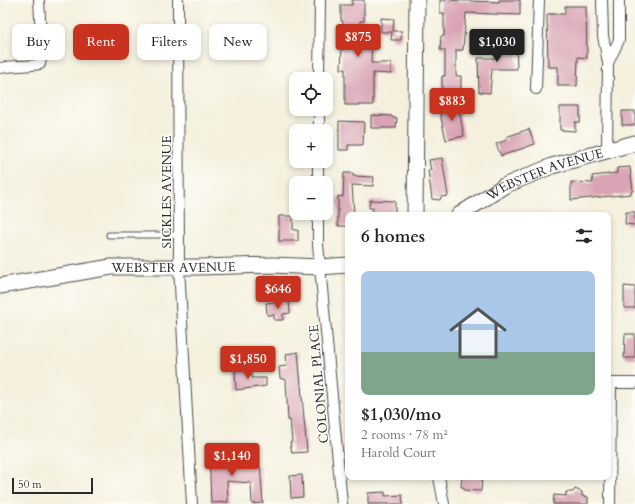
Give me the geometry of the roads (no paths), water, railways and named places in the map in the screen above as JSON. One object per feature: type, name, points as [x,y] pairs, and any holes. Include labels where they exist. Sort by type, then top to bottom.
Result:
[{"type":"street","points":[[0,68],[40,64],[42,54],[39,0]]},
{"type":"street","name":"SICKLES AVENUE","points":[[178,0],[179,267],[192,504]]},
{"type":"street","points":[[319,72],[320,0]]},
{"type":"street","points":[[415,212],[417,0]]},
{"type":"street","points":[[536,89],[539,0]]},
{"type":"street","points":[[602,0],[603,36],[608,63],[607,150]]},
{"type":"street","points":[[608,63],[619,40],[619,0]]},
{"type":"street","name":"WEBSTER AVENUE","points":[[463,212],[504,186],[552,166],[635,143]]},
{"type":"street","name":"COLONIAL PLACE","points":[[318,220],[320,267],[342,504]]},
{"type":"street","name":"WEBSTER AVENUE","points":[[0,286],[111,267],[273,265],[320,267],[345,265]]},
{"type":"street","points":[[611,383],[635,383]]},
{"type":"street","points":[[440,480],[444,504]]},
{"type":"street","points":[[610,480],[610,504]]},
{"type":"lane","points":[[109,235],[180,235]]}]
